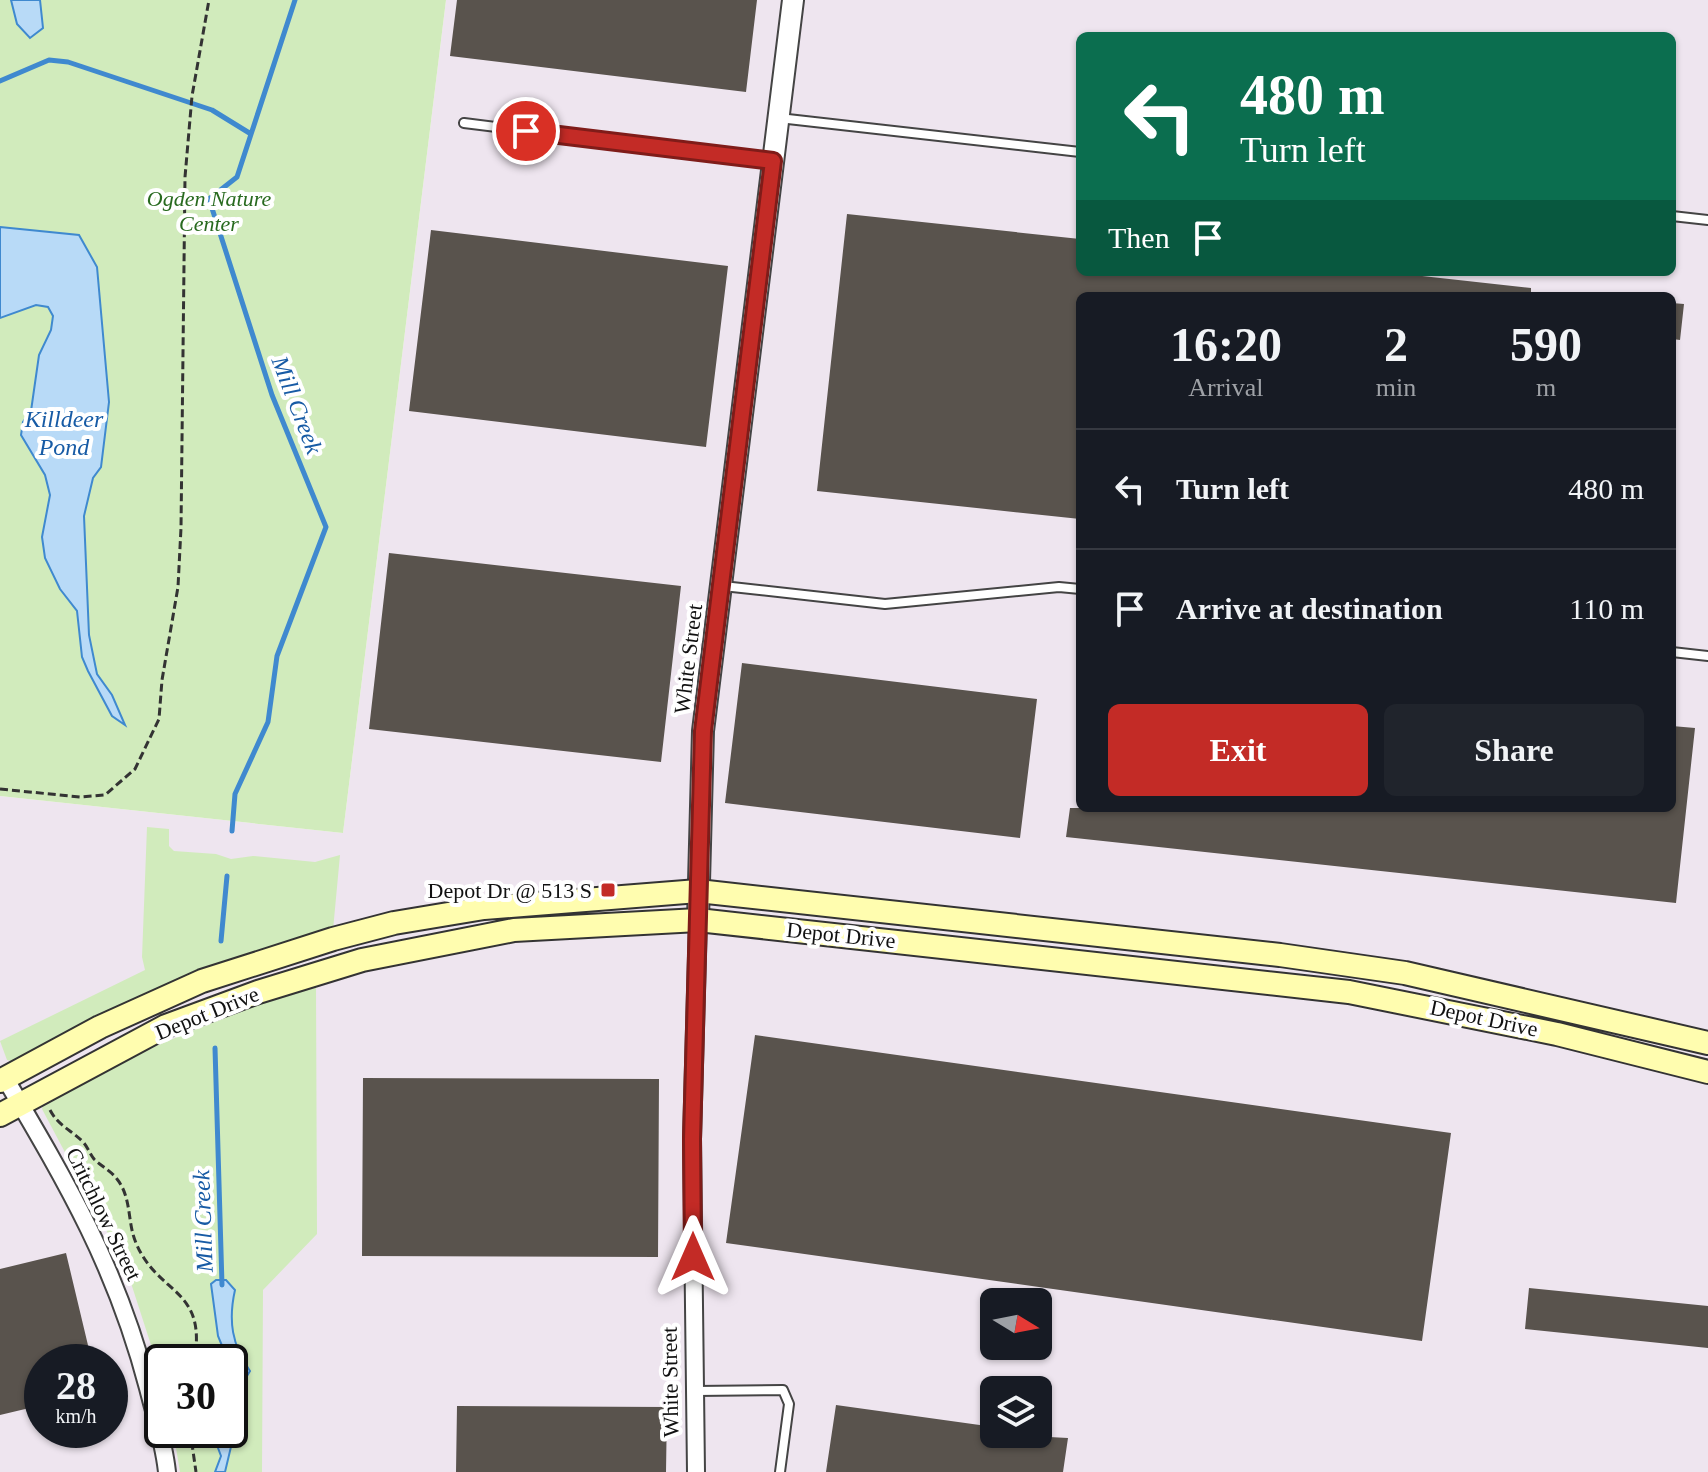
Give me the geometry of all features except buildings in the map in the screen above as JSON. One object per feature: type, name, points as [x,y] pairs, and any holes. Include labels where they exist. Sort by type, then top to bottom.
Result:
[{"type":"main road","name":"Depot Drive","points":[[2,1076],[202,981],[333,939],[394,923],[484,908],[698,891],[1280,955],[1405,973],[1708,1043]]},
{"type":"main road","name":"Depot Drive","points":[[0,1115],[166,1026],[258,992],[362,960],[514,930],[698,920],[1349,992],[1557,1034],[1708,1072]]},
{"type":"street","name":"White Street","points":[[696,1472],[692,1139],[703,731],[793,0]]},
{"type":"street","name":"Critchlow Street","points":[[2,1076],[77,1198],[106,1258],[145,1374],[167,1472]]},
{"type":"lane","points":[[778,118],[1076,152]]},
{"type":"lane","points":[[464,123],[773,161]]},
{"type":"lane","points":[[1676,216],[1708,220]]},
{"type":"lane","points":[[721,585],[885,604],[1059,587],[1076,589]]},
{"type":"lane","points":[[1676,652],[1708,656]]},
{"type":"lane","points":[[694,1391],[783,1390],[789,1404],[780,1472]]},
{"type":"path","points":[[0,789],[80,797],[105,795],[135,769],[159,719],[162,680],[178,587],[185,381],[182,278],[190,115],[209,0]]},
{"type":"path","points":[[21,1104],[48,1105],[57,1124],[84,1142],[95,1159],[115,1175],[126,1190],[134,1240],[144,1259],[176,1289],[192,1312],[199,1334],[197,1344]]},
{"type":"path","points":[[193,1448],[196,1472]]},
{"type":"shaded area","points":[[446,0],[1708,0],[1708,1472],[0,1472],[0,796],[343,833]]},
{"type":"green space","name":"Ogden Nature Center","points":[[0,0],[446,0],[343,833],[0,796]]},
{"type":"green space","points":[[147,827],[169,829],[169,846],[174,851],[216,854],[231,859],[253,856],[315,862],[340,855],[333,930],[14,1062],[7,1060],[0,1041],[145,970],[142,957]]},
{"type":"green space","points":[[316,984],[317,1234],[263,1290],[262,1472],[180,1472],[176,1448],[248,1448],[248,1344],[151,1344],[130,1280],[42,1109],[43,1103],[109,1068],[246,1009]]},
{"type":"water","points":[[11,0],[40,0],[43,28],[30,38],[17,24]]},
{"type":"water","name":"Killdeer Pond","points":[[0,227],[79,235],[97,267],[109,402],[101,467],[93,478],[84,516],[89,635],[97,674],[112,695],[125,725],[112,716],[88,671],[82,657],[77,611],[60,589],[45,558],[42,537],[50,495],[45,475],[21,435],[23,422],[31,411],[39,355],[51,330],[53,316],[48,307],[36,305],[0,318]]},
{"type":"water","points":[[216,1280],[226,1280],[235,1290],[232,1312],[237,1344],[221,1344],[211,1284]]},
{"type":"water","points":[[218,1448],[231,1448],[225,1472],[215,1472],[221,1456]]},
{"type":"waterway","name":"Mill Creek","points":[[232,831],[235,794],[268,722],[277,656],[326,527],[272,395],[209,199],[237,177],[295,0]]},
{"type":"waterway","points":[[0,81],[49,60],[68,62],[212,110],[251,134]]},
{"type":"waterway","name":"Mill Creek","points":[[221,941],[227,876]]},
{"type":"waterway","name":"Mill Creek","points":[[215,1048],[222,1285]]},
{"type":"place","name":"Depot Dr @ 513 S","points":[[608,890]]},
{"type":"route","points":[[526,131],[773,161],[703,731],[692,1139],[693,1257]]}]
